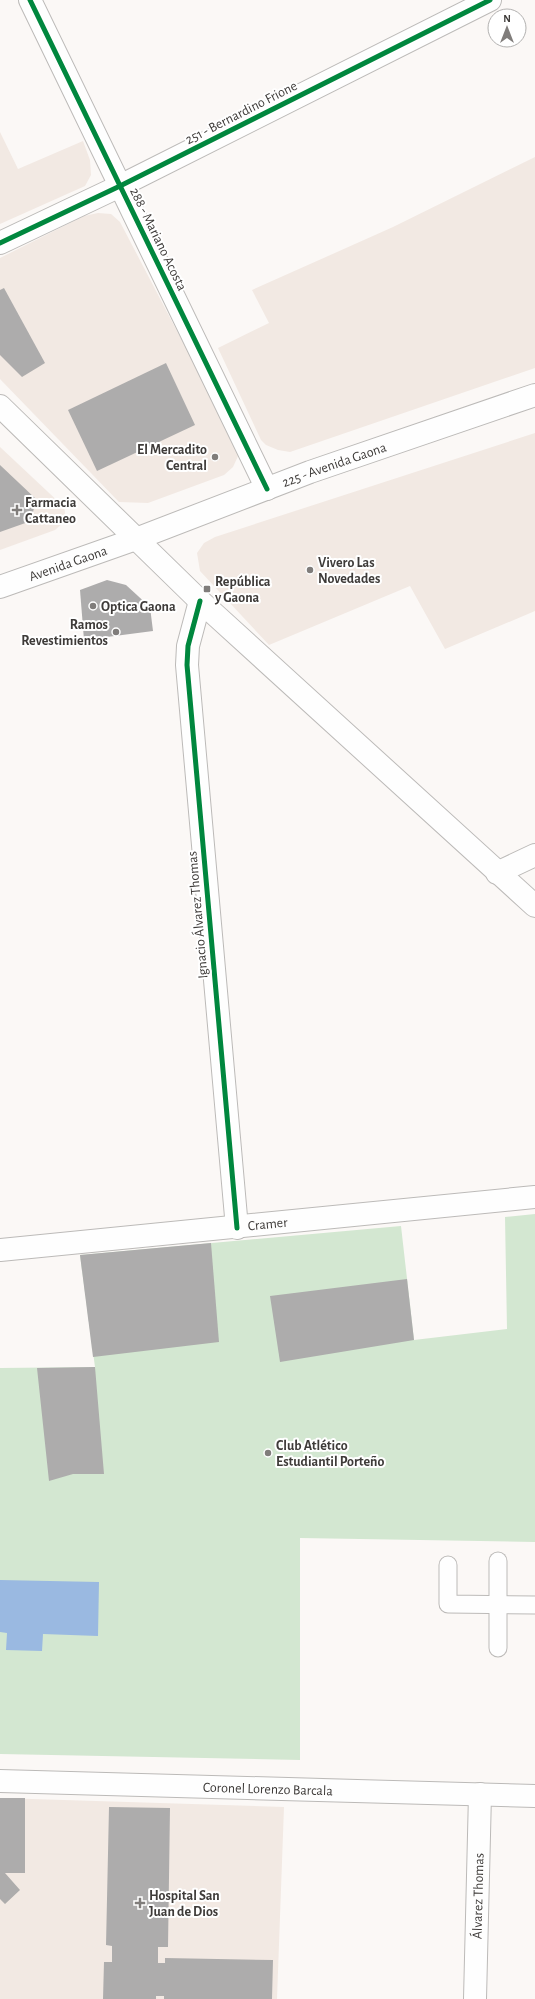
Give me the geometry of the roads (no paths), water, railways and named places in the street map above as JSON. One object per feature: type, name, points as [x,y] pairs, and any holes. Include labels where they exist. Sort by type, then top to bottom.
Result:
[{"type":"street","name":"288 - Mariano Acosta","points":[[30,0],[267,489]]},
{"type":"street","name":"251 - Bernardino Frione","points":[[0,242],[120,186],[490,0]]},
{"type":"street","name":"225 - Avenida Gaona","points":[[136,539],[310,472],[535,395]]},
{"type":"street","points":[[0,406],[200,601],[535,906]]},
{"type":"street","name":"Avenida Gaona","points":[[0,586],[136,539]]},
{"type":"street","name":"Ignacio Álvarez Thomas","points":[[200,601],[188,646],[187,665],[237,1228]]},
{"type":"street","points":[[498,873],[535,855]]},
{"type":"street","name":"Cramer","points":[[0,1250],[237,1228],[535,1197]]},
{"type":"street","name":"Coronel Lorenzo Barcala","points":[[0,1781],[535,1796]]},
{"type":"street","name":"Álvarez Thomas","points":[[475,1999],[480,1794]]},
{"type":"lane","points":[[498,1561],[498,1648]]},
{"type":"lane","points":[[448,1565],[448,1604],[535,1605]]},
{"type":"water","points":[[0,1580],[99,1582],[98,1636],[43,1634],[42,1651],[6,1650],[7,1633],[0,1632]]},
{"type":"place","name":"El Mercadito Central","points":[[215,457]]},
{"type":"place","name":"Farmacia Cattaneo","points":[[17,510]]},
{"type":"place","name":"Vivero Las Novedades","points":[[310,570]]},
{"type":"place","name":"República y Gaona","points":[[207,589]]},
{"type":"place","name":"Optica Gaona","points":[[93,606]]},
{"type":"place","name":"Ramos Revestimientos","points":[[116,632]]},
{"type":"place","name":"Club Atlético Estudiantil Porteño","points":[[268,1453]]},
{"type":"place","name":"Hospital San Juan de Dios","points":[[140,1903]]}]
